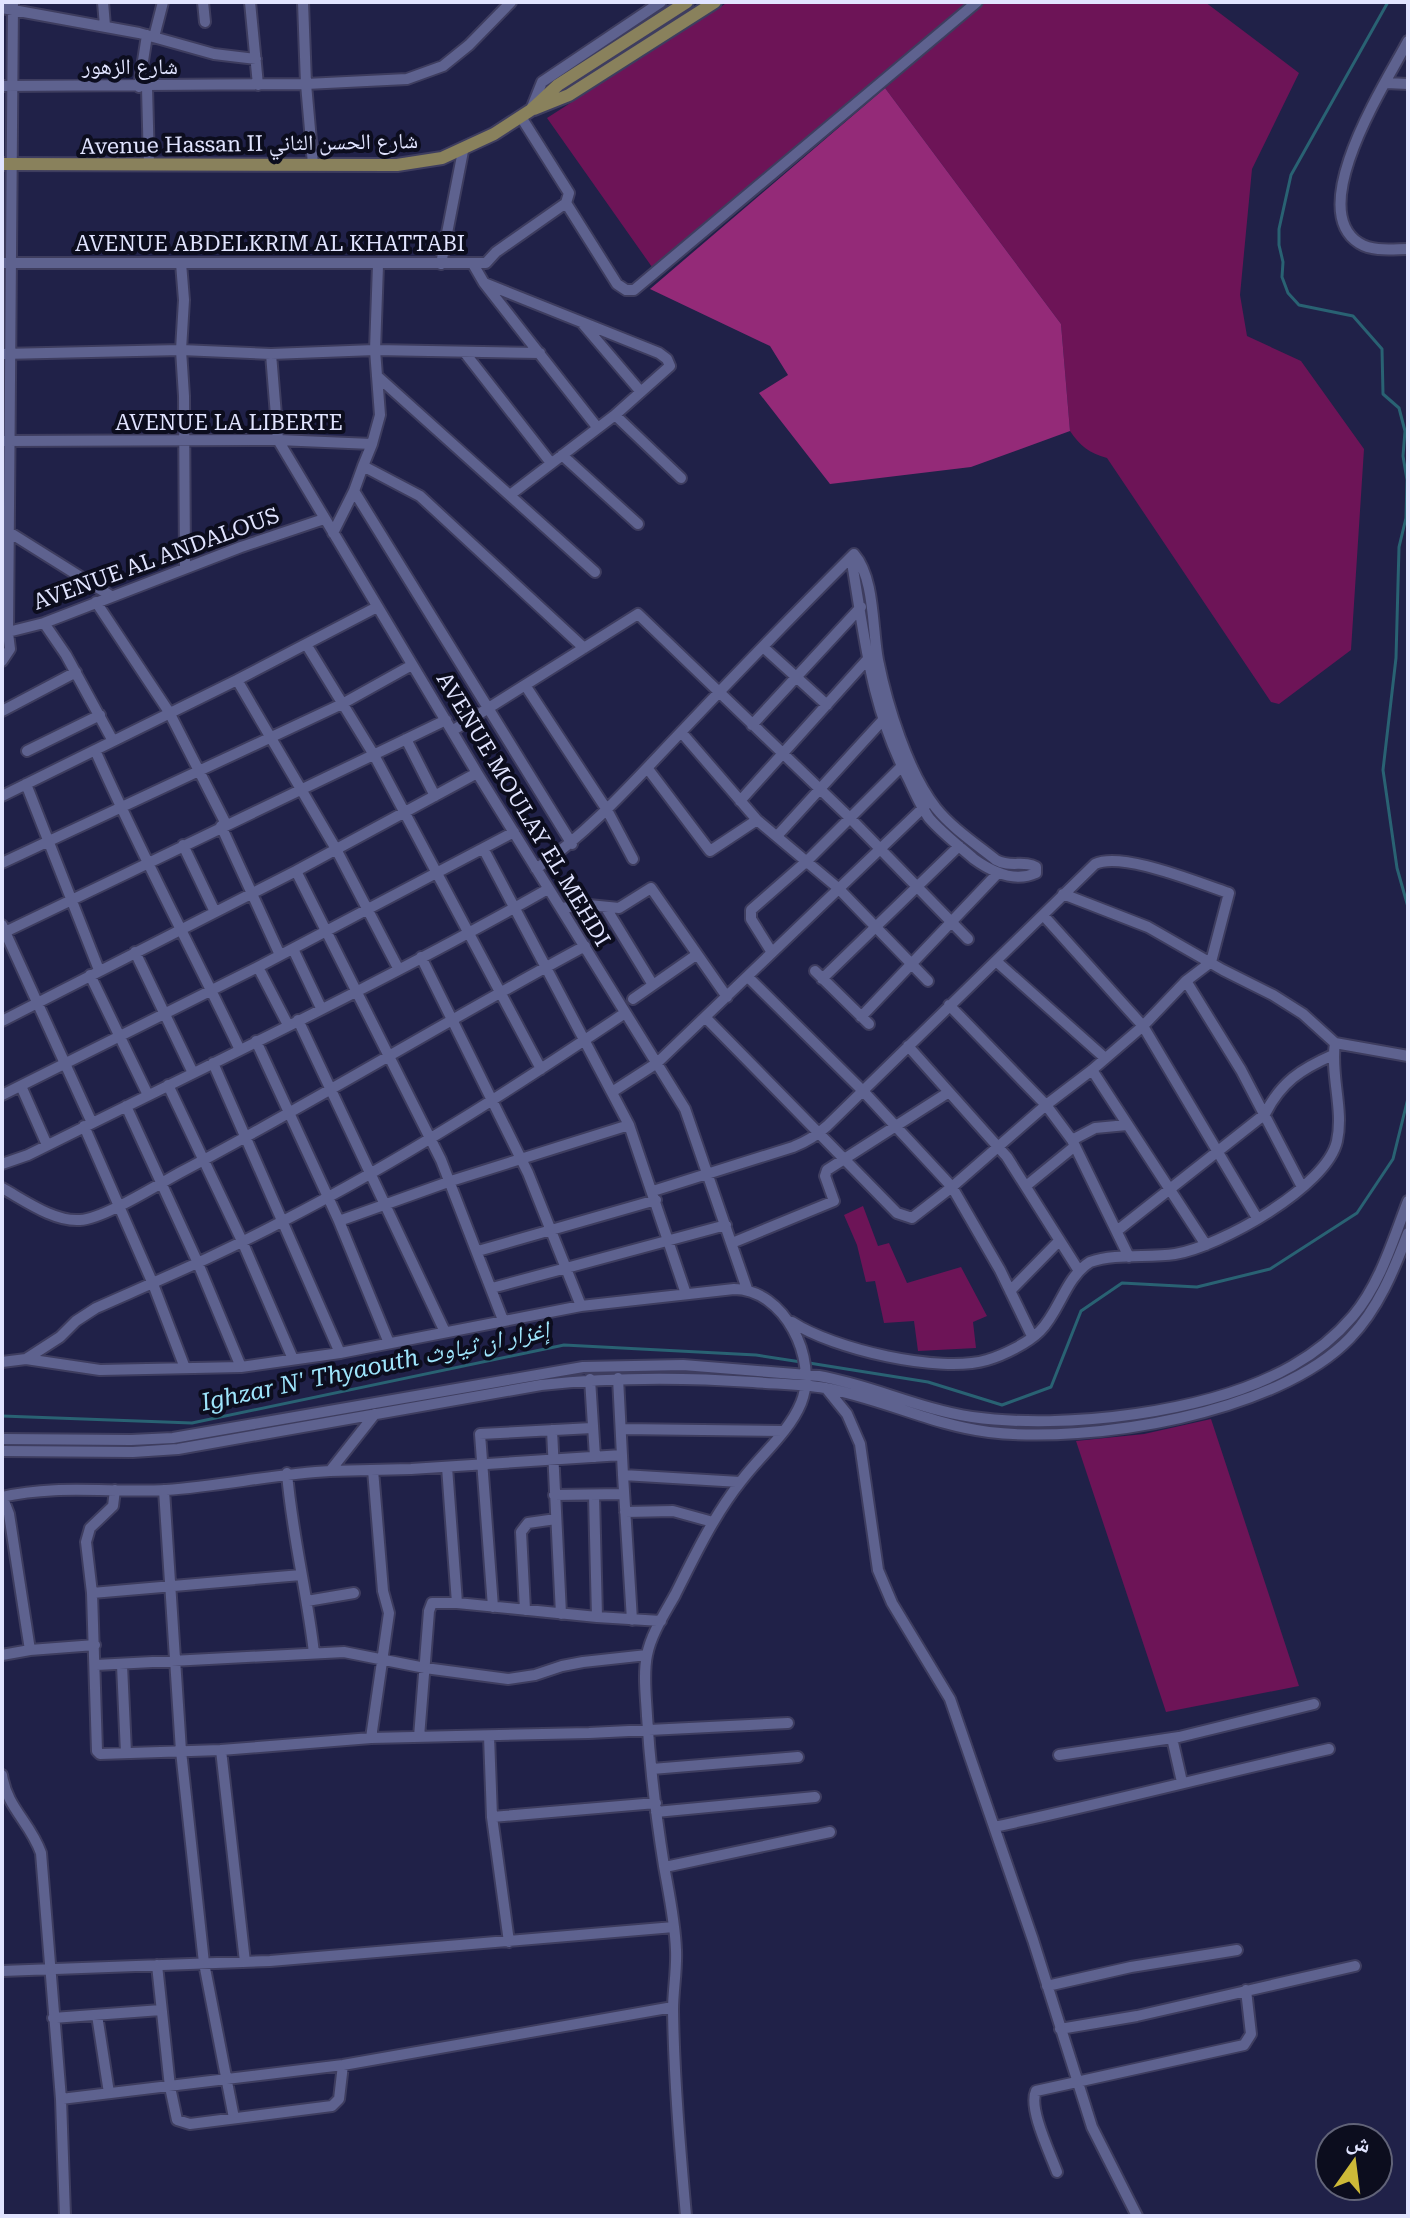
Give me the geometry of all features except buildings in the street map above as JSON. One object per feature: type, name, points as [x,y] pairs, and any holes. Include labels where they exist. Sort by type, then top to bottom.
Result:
[{"type":"main road","name":"Avenue Hassan II شارع الحسن الثاني","points":[[526,114],[558,85],[687,2]]},
{"type":"main road","name":"Avenue Hassan II شارع الحسن الثاني","points":[[7,164],[423,163],[463,151],[526,114],[569,95],[715,2]]},
{"type":"street","points":[[103,2],[105,26]]},
{"type":"street","points":[[149,165],[143,87],[151,36],[163,2]]},
{"type":"street","points":[[203,2],[205,22]]},
{"type":"street","points":[[250,2],[258,85]]},
{"type":"street","points":[[303,2],[313,164]]},
{"type":"street","name":"شارع الزهور","points":[[7,86],[258,85],[407,79],[443,66],[469,45],[511,2]]},
{"type":"street","points":[[661,2],[542,82],[526,114],[569,193],[566,203],[617,284],[626,290],[634,290],[977,2]]},
{"type":"street","points":[[2,661],[10,649],[5,633],[7,86],[14,7]]},
{"type":"street","points":[[2,8],[14,7],[105,26],[214,54],[256,59]]},
{"type":"street","points":[[1408,41],[1347,162],[1341,185],[1344,226],[1358,243],[1371,248],[1408,249]]},
{"type":"street","points":[[1386,83],[1408,84]]},
{"type":"street","points":[[441,264],[463,151]]},
{"type":"street","name":"AVENUE ABDELKRIM AL KHATTABI","points":[[6,263],[486,263],[496,252],[566,203]]},
{"type":"street","points":[[181,263],[184,300],[181,350],[185,568]]},
{"type":"street","points":[[473,264],[484,283],[597,427]]},
{"type":"street","name":"AVENUE LA LIBERTE","points":[[5,441],[278,440],[372,444],[380,415],[375,350],[378,265]]},
{"type":"street","points":[[484,283],[659,353],[670,366],[615,415],[510,495]]},
{"type":"street","points":[[582,323],[641,392]]},
{"type":"street","points":[[6,354],[181,350],[271,354],[375,350],[540,353]]},
{"type":"street","points":[[465,353],[551,463]]},
{"type":"street","name":"AVENUE MOULAY EL MEHDI","points":[[271,354],[278,440],[477,773],[685,1109],[747,1289]]},
{"type":"street","points":[[377,376],[595,572]]},
{"type":"street","points":[[615,415],[681,478]]},
{"type":"street","points":[[333,533],[372,444]]},
{"type":"street","points":[[562,455],[638,524]]},
{"type":"street","points":[[363,466],[420,496],[584,648]]},
{"type":"street","points":[[354,491],[572,844]]},
{"type":"street","name":"AVENUE AL ANDALOUS","points":[[5,633],[44,623],[185,568],[324,519]]},
{"type":"street","points":[[5,529],[111,596]]},
{"type":"street","points":[[536,869],[572,844],[607,810],[852,556],[905,763]]},
{"type":"street","points":[[96,602],[169,712],[200,772],[280,955]]},
{"type":"street","points":[[865,605],[866,661],[882,721],[934,822],[959,846],[997,874],[1033,875],[1036,867],[1032,864],[1000,863],[927,804]]},
{"type":"street","points":[[752,725],[865,605]]},
{"type":"street","points":[[2,796],[377,607]]},
{"type":"street","points":[[452,731],[638,614],[850,818],[968,939]]},
{"type":"street","points":[[44,623],[76,672],[113,741]]},
{"type":"street","points":[[306,644],[374,755],[541,1069]]},
{"type":"street","points":[[763,647],[827,705]]},
{"type":"street","points":[[740,801],[866,661]]},
{"type":"street","points":[[2,863],[342,704],[412,665]]},
{"type":"street","points":[[2,711],[76,672]]},
{"type":"street","points":[[237,680],[336,849],[398,968]]},
{"type":"street","points":[[525,685],[607,810],[633,859]]},
{"type":"street","points":[[27,751],[100,715]]},
{"type":"street","points":[[185,1368],[64,1062],[4,928],[71,900],[446,720]]},
{"type":"street","points":[[777,836],[882,721]]},
{"type":"street","points":[[681,732],[757,820],[838,888],[928,981]]},
{"type":"street","points":[[406,739],[435,796]]},
{"type":"street","points":[[95,750],[240,1050]]},
{"type":"street","points":[[771,951],[751,919],[751,910],[808,860],[905,763]]},
{"type":"street","points":[[648,769],[710,851],[757,820]]},
{"type":"street","points":[[2,1021],[252,894],[477,773]]},
{"type":"street","points":[[26,784],[119,1037],[148,1095]]},
{"type":"street","points":[[612,1092],[657,1063],[927,804]]},
{"type":"street","points":[[2,1095],[258,967],[514,832]]},
{"type":"street","points":[[183,845],[215,912]]},
{"type":"street","points":[[959,846],[876,927],[818,975],[865,1020],[997,874]]},
{"type":"street","points":[[484,850],[629,1125],[686,1294]]},
{"type":"street","points":[[478,1251],[553,1232],[793,1147],[820,1133],[1095,864],[1115,859],[1229,893],[1211,962],[1186,981],[1143,1026],[1092,1070],[1046,1105],[915,1217],[905,1218],[897,1213],[820,1133],[705,1017]]},
{"type":"street","points":[[296,871],[451,1181],[503,1320]]},
{"type":"street","points":[[561,908],[589,905],[619,908],[651,888],[727,997]]},
{"type":"street","points":[[2,1164],[240,1050],[548,889]]},
{"type":"street","points":[[784,1316],[803,1329],[849,1347],[889,1356],[961,1364],[986,1361],[1040,1332],[1079,1271],[1095,1260],[1177,1254],[1206,1245],[1290,1198],[1323,1168],[1337,1142],[1338,1097],[1334,1049],[1303,1014],[1148,927],[1063,894]]},
{"type":"street","points":[[606,908],[653,985]]},
{"type":"street","points":[[1043,915],[1143,1026],[1257,1218]]},
{"type":"street","points":[[2,1188],[59,1217],[87,1219],[333,1090],[451,1019],[585,946]]},
{"type":"street","points":[[2,956],[13,949]]},
{"type":"street","points":[[293,949],[321,1008]]},
{"type":"street","points":[[135,952],[193,1073]]},
{"type":"street","points":[[633,999],[696,955]]},
{"type":"street","points":[[421,957],[522,1159],[581,1306]]},
{"type":"street","points":[[996,961],[1105,1058]]},
{"type":"street","points":[[258,967],[333,1090],[445,1332]]},
{"type":"street","points":[[748,977],[863,1091],[952,1187],[1032,1336]]},
{"type":"street","points":[[1186,981],[1265,1114],[1302,1187]]},
{"type":"street","points":[[949,1005],[1046,1105],[1073,1143],[1129,1257]]},
{"type":"street","points":[[26,1359],[96,1308],[283,1221],[371,1172],[492,1101],[625,1013]]},
{"type":"street","points":[[256,1041],[328,1196],[389,1343]]},
{"type":"street","points":[[908,1046],[999,1147],[1079,1271]]},
{"type":"street","points":[[1118,1230],[1265,1114],[1275,1094],[1304,1068],[1334,1049],[1408,1056]]},
{"type":"street","points":[[213,1063],[340,1353]]},
{"type":"street","points":[[1092,1070],[1206,1245]]},
{"type":"street","points":[[168,1085],[242,1241],[293,1359]]},
{"type":"street","points":[[21,1086],[47,1145]]},
{"type":"street","points":[[732,1243],[834,1201],[826,1173],[949,1092]]},
{"type":"street","points":[[126,1106],[197,1261],[241,1367]]},
{"type":"street","points":[[339,1221],[451,1181],[629,1125]]},
{"type":"street","points":[[1026,1186],[1073,1143],[1095,1128],[1127,1125]]},
{"type":"street","points":[[2,1437],[173,1438],[583,1367],[683,1365],[819,1376],[969,1416],[995,1420],[1049,1420],[1142,1412],[1181,1405],[1255,1382],[1291,1367],[1319,1349],[1356,1313],[1370,1291],[1408,1201]]},
{"type":"street","points":[[492,1288],[726,1225]]},
{"type":"street","points":[[2,1451],[133,1452],[178,1449],[541,1385],[618,1378],[804,1375],[827,1388],[964,1427],[1013,1434],[1146,1424],[1205,1411],[1256,1394],[1295,1379],[1328,1357],[1349,1340],[1373,1309],[1408,1233]]},
{"type":"street","points":[[1010,1291],[1059,1241]]},
{"type":"street","points":[[2,1362],[26,1359],[100,1370],[241,1367],[340,1353],[581,1306],[747,1289],[791,1322],[800,1340],[804,1375],[800,1405],[713,1522],[661,1621],[647,1655],[648,1731],[676,1950],[673,2007],[676,2108],[686,2216]]},
{"type":"street","points":[[819,1376],[847,1414],[860,1444],[878,1570],[892,1603],[950,1699],[1092,2127],[1137,2216]]},
{"type":"street","points":[[618,1378],[632,1620]]},
{"type":"street","points":[[590,1379],[595,1457]]},
{"type":"street","points":[[1142,1412],[1146,1424]]},
{"type":"street","points":[[330,1471],[375,1414]]},
{"type":"street","points":[[1048,1433],[1049,1420]]},
{"type":"street","points":[[493,1607],[480,1434],[592,1428]]},
{"type":"street","points":[[621,1429],[783,1431]]},
{"type":"street","points":[[552,1430],[561,1614]]},
{"type":"street","points":[[30,1650],[9,1514],[2,1497],[38,1490],[164,1490],[287,1473],[447,1467],[622,1455]]},
{"type":"street","points":[[447,1467],[457,1603]]},
{"type":"street","points":[[371,1738],[389,1613],[383,1591],[373,1470]]},
{"type":"street","points":[[287,1473],[291,1523],[314,1653]]},
{"type":"street","points":[[623,1475],[740,1482]]},
{"type":"street","points":[[115,1490],[113,1506],[90,1528],[87,1535],[96,1665],[97,1751],[103,1754],[221,1750],[371,1738],[648,1731],[788,1723]]},
{"type":"street","points":[[164,1490],[181,1751],[204,1963],[234,2118]]},
{"type":"street","points":[[554,1495],[624,1494]]},
{"type":"street","points":[[594,1495],[597,1617]]},
{"type":"street","points":[[625,1512],[673,1511],[713,1522]]},
{"type":"street","points":[[525,1610],[521,1532],[528,1523],[556,1519]]},
{"type":"street","points":[[92,1593],[301,1575]]},
{"type":"street","points":[[307,1601],[354,1593]]},
{"type":"street","points":[[419,1737],[431,1605],[439,1601],[661,1621]]},
{"type":"street","points":[[2,1655],[95,1645]]},
{"type":"street","points":[[96,1665],[344,1652],[425,1668],[508,1679],[583,1662],[647,1655]]},
{"type":"street","points":[[122,1665],[126,1753]]},
{"type":"street","points":[[1059,1755],[1172,1738],[1314,1704]]},
{"type":"street","points":[[489,1736],[492,1817],[509,1942]]},
{"type":"street","points":[[1172,1738],[1182,1782]]},
{"type":"street","points":[[994,1827],[1105,1804],[1182,1782],[1329,1749]]},
{"type":"street","points":[[221,1750],[245,1962]]},
{"type":"street","points":[[652,1769],[798,1757]]},
{"type":"street","points":[[2,1775],[6,1796],[31,1829],[41,1853],[61,2099],[65,2216]]},
{"type":"street","points":[[492,1817],[815,1797]]},
{"type":"street","points":[[665,1867],[830,1832]]},
{"type":"street","points":[[2,1971],[245,1962],[674,1927]]},
{"type":"street","points":[[1047,1986],[1131,1967],[1237,1950]]},
{"type":"street","points":[[157,1965],[174,2115],[183,2123],[332,2106],[339,2099],[343,2065]]},
{"type":"street","points":[[1060,2029],[1137,2016],[1355,1966]]},
{"type":"street","points":[[1057,2172],[1034,2109],[1033,2097],[1038,2090],[1246,2044],[1251,2034],[1246,1990]]},
{"type":"street","points":[[61,2099],[343,2065],[673,2007]]},
{"type":"street","points":[[53,2018],[161,2010]]},
{"type":"street","points":[[97,2015],[109,2093]]},
{"type":"shaded area","points":[[728,2],[969,2],[652,267],[547,118]]},
{"type":"shaded area","points":[[985,2],[1205,2],[1299,73],[1252,169],[1240,295],[1247,336],[1301,361],[1364,449],[1351,650],[1279,704],[1271,702],[1107,458],[1086,448],[1070,431],[1061,324],[885,88]]},
{"type":"shaded area","points":[[885,88],[1061,324],[1070,431],[971,467],[830,484],[759,393],[788,375],[770,346],[650,289]]},
{"type":"shaded area","points":[[863,1206],[878,1246],[889,1243],[907,1283],[961,1267],[987,1316],[973,1322],[976,1348],[918,1351],[914,1321],[884,1323],[875,1281],[866,1282],[857,1245],[844,1215]]},
{"type":"shaded area","points":[[1211,1419],[1299,1686],[1166,1712],[1076,1441],[1144,1434]]},
{"type":"waterway","name":"Ighzar N' Thyaouth إغزار ان ثياوث","points":[[1388,2],[1291,175],[1279,229],[1279,245],[1282,277],[1288,293],[1299,305],[1353,316],[1382,349],[1383,394],[1399,408],[1405,431],[1406,518],[1399,547],[1396,658],[1383,770],[1397,868],[1408,907]]},
{"type":"waterway","name":"Ighzar N' Thyaouth إغزار ان ثياوث","points":[[809,1363],[928,1382],[1002,1405],[1051,1387],[1081,1311],[1122,1283],[1197,1287],[1270,1269],[1357,1213],[1393,1159],[1408,1098]]},
{"type":"waterway","name":"Ighzar N' Thyaouth إغزار ان ثياوث","points":[[2,1416],[192,1423],[564,1345],[756,1355],[801,1362]]}]
